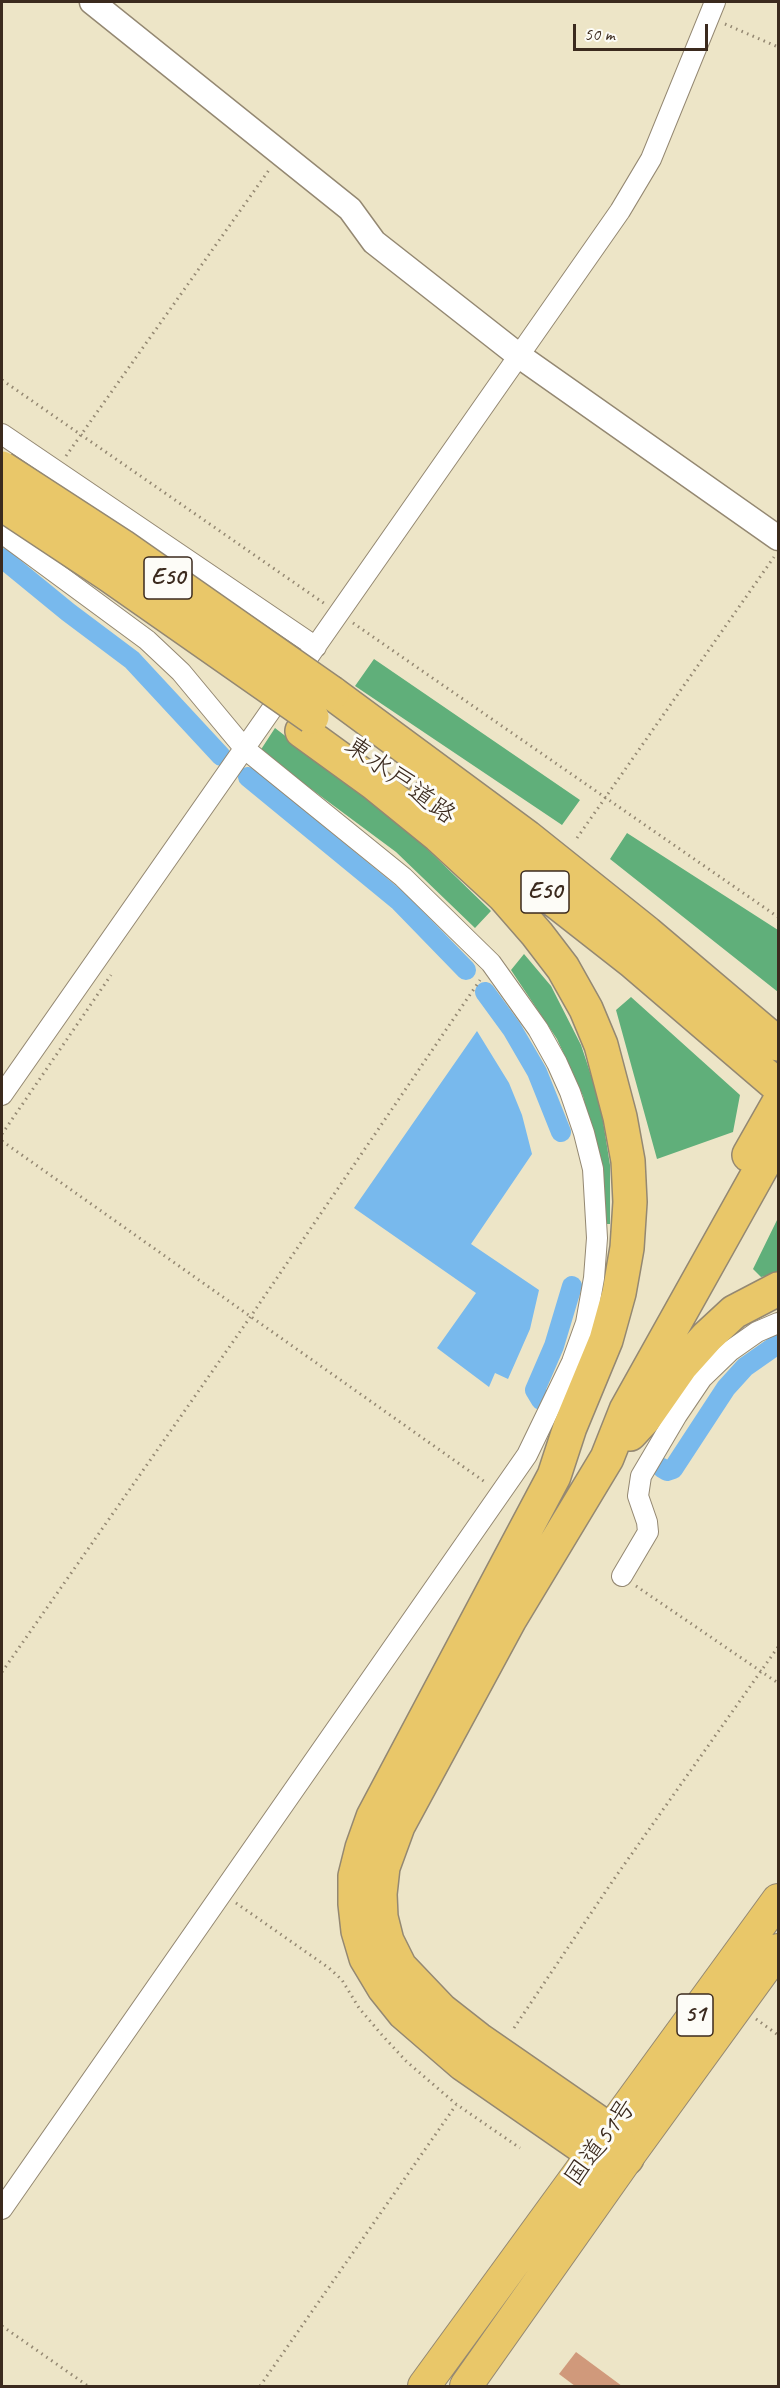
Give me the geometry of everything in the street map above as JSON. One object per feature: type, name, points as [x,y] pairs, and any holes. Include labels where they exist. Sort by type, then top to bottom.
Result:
[{"type":"highway","name":"東水戸道路","points":[[2,468],[122,546],[315,714],[475,836],[632,961],[775,1089]]},
{"type":"highway","name":"E50","points":[[2,504],[110,574],[315,714]]},
{"type":"highway","name":"東水戸道路","points":[[315,714],[467,792],[638,926],[778,1044]]},
{"type":"highway","points":[[315,714],[375,784],[439,836],[503,895],[563,968],[586,1009],[601,1045],[620,1117],[628,1161],[630,1202],[627,1248],[619,1293],[606,1340],[570,1427],[554,1476],[373,1817],[355,1876],[358,1931],[366,1959],[384,1988],[404,2013],[462,2064],[610,2148]]},
{"type":"highway","points":[[467,792],[533,829],[778,1016]]},
{"type":"highway","points":[[554,1476],[590,1439],[775,1089]]},
{"type":"highway","points":[[610,2148],[441,2010],[417,1988],[400,1967],[387,1941],[381,1917],[380,1894],[383,1867],[398,1826],[510,1619],[607,1458],[626,1410],[778,1137]]},
{"type":"highway","points":[[607,1458],[644,1419],[681,1366],[707,1336],[734,1312],[778,1289]]},
{"type":"highway","name":"国道51号","points":[[466,2386],[610,2148],[778,1900]]},
{"type":"highway","name":"国道51号","points":[[424,2386],[610,2148],[778,1950]]},
{"type":"street","points":[[92,2],[350,209],[374,242],[518,355],[778,538]]},
{"type":"street","points":[[2,1095],[620,211],[651,159],[713,10]]},
{"type":"street","points":[[2,434],[315,646]]},
{"type":"street","points":[[2,533],[147,640],[181,672],[245,749],[403,877],[491,963],[538,1029],[570,1092],[584,1133],[592,1169],[597,1238],[594,1278],[586,1323],[572,1362],[526,1455],[2,2209]]},
{"type":"street","points":[[622,1576],[648,1533],[647,1522],[638,1496],[640,1476],[677,1415],[702,1378],[730,1351],[757,1332],[778,1323]]},
{"type":"path","points":[[713,10],[778,47]]},
{"type":"path","points":[[56,470],[280,153]]},
{"type":"path","points":[[2,380],[778,917]]},
{"type":"path","points":[[577,838],[778,550]]},
{"type":"path","points":[[2,1672],[251,1316],[491,963]]},
{"type":"path","points":[[2,1141],[501,1494]]},
{"type":"path","points":[[622,1576],[778,1683]]},
{"type":"path","points":[[514,2028],[614,1879],[778,1647]]},
{"type":"path","points":[[222,1894],[329,1968],[342,1980],[359,2008],[406,2061],[456,2104],[520,2148]]},
{"type":"path","points":[[260,2386],[456,2104]]},
{"type":"path","points":[[2,2326],[88,2386]]},
{"type":"green space","points":[[374,659],[580,800],[562,825],[355,686]]},
{"type":"green space","points":[[275,728],[413,835],[491,911],[475,928],[396,852],[260,751]]},
{"type":"green space","points":[[627,833],[778,930],[778,992],[610,859]]},
{"type":"green space","points":[[524,954],[551,986],[581,1045],[600,1102],[610,1165],[610,1224],[605,1224],[599,1166],[583,1096],[557,1039],[511,970]]},
{"type":"green space","points":[[631,997],[740,1095],[733,1132],[657,1159],[616,1010]]},
{"type":"green space","points":[[778,1218],[778,1274],[761,1277],[753,1269]]},
{"type":"water","points":[[477,1031],[509,1083],[522,1115],[532,1154],[471,1244],[539,1290],[530,1329],[508,1379],[495,1373],[489,1387],[437,1348],[476,1293],[354,1208]]},
{"type":"building","points":[[576,2352],[622,2386],[575,2386],[559,2374]]},
{"type":"waterway","points":[[2,558],[132,660],[221,756]]},
{"type":"waterway","points":[[248,777],[399,901],[466,970]]},
{"type":"waterway","points":[[485,992],[512,1029],[537,1072],[561,1132]]},
{"type":"waterway","points":[[541,1400],[535,1390],[554,1346],[572,1286]]},
{"type":"waterway","points":[[662,1468],[667,1471],[673,1469],[726,1388],[745,1367],[778,1344]]}]
